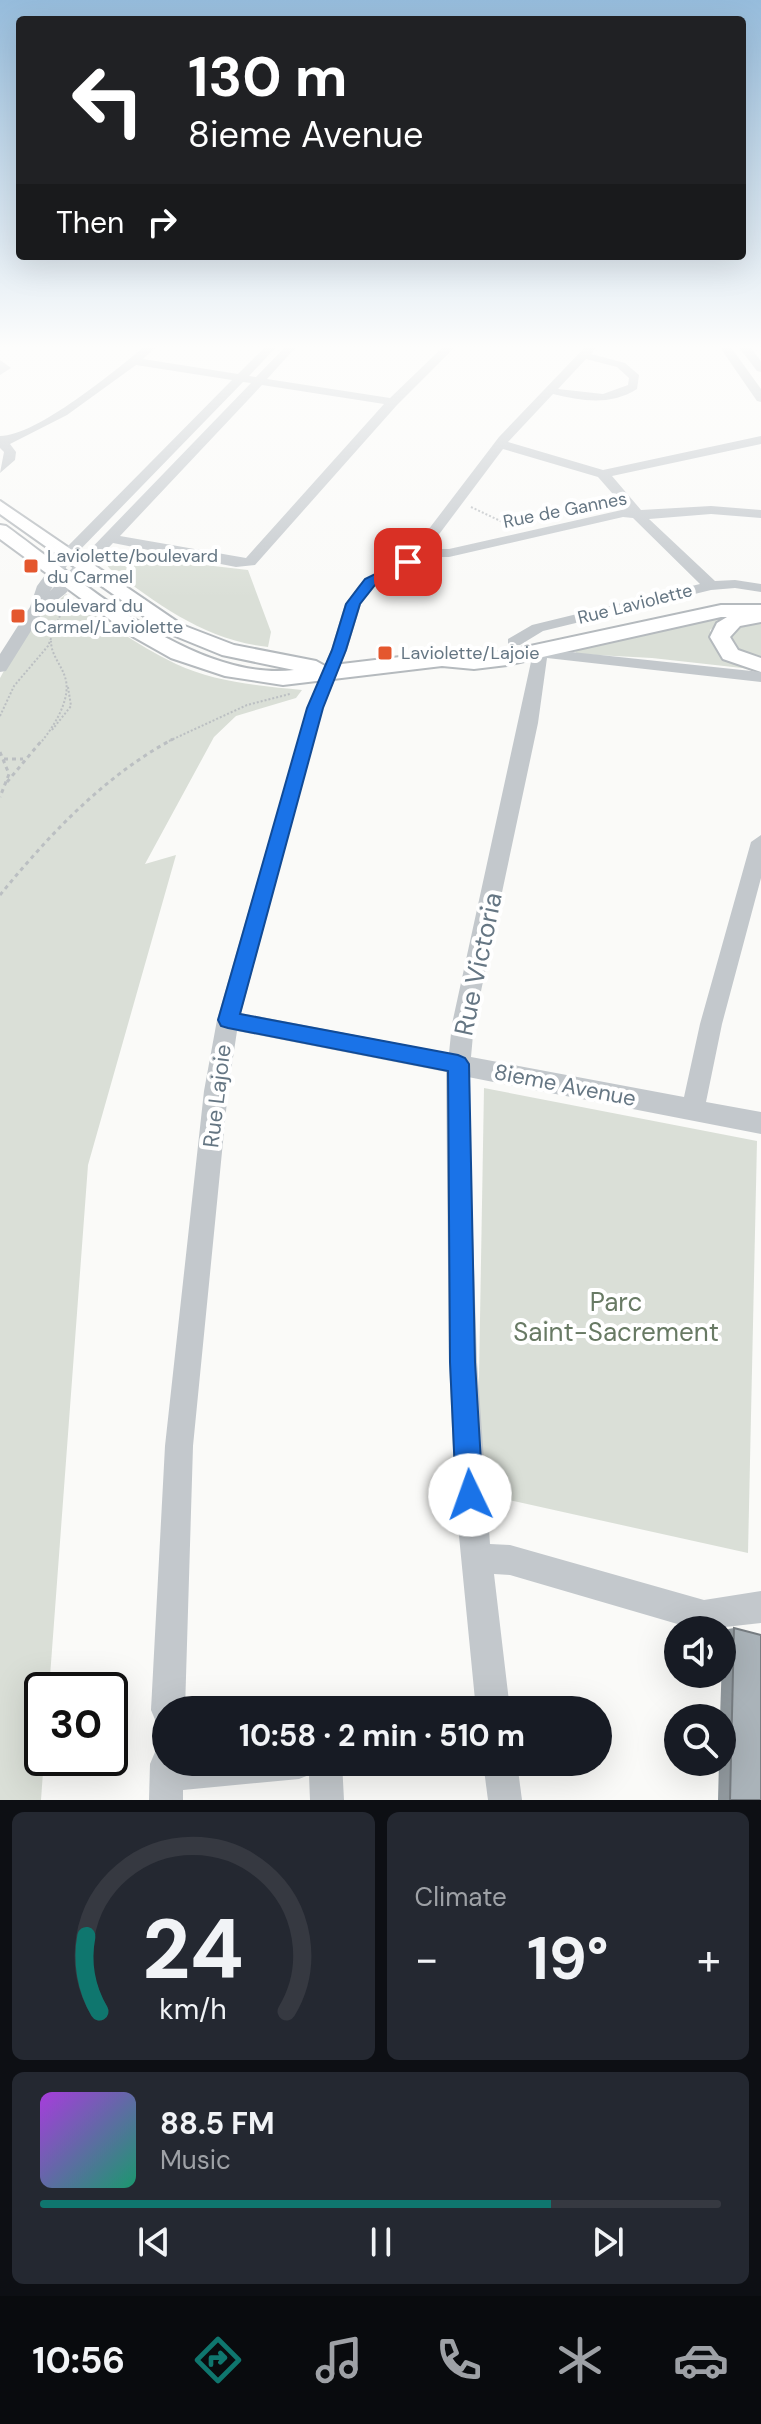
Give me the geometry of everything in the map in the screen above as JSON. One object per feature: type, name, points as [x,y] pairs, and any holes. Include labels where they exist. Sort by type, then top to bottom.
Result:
[{"type":"main road","points":[[0,506],[68,575]]},
{"type":"main road","points":[[0,530],[68,575]]},
{"type":"main road","name":"Rue Laviolette","points":[[68,575],[139,632],[194,660],[279,678],[442,659],[474,662],[540,652],[721,611],[761,614]]},
{"type":"main road","name":"Rue Laviolette","points":[[442,659],[467,649],[716,600],[761,601]]},
{"type":"main road","points":[[761,614],[729,623],[720,637],[726,650],[736,657],[761,665]]},
{"type":"street","points":[[0,469],[10,456],[9,448],[2,441],[24,430]]},
{"type":"street","points":[[0,667],[38,607],[190,430]]},
{"type":"street","points":[[68,575],[110,538],[212,430]]},
{"type":"street","points":[[110,538],[236,563],[250,562],[368,430]]},
{"type":"street","points":[[425,553],[427,541],[513,430]]},
{"type":"street","points":[[500,444],[603,474],[761,440]]},
{"type":"street","points":[[171,449],[191,452]]},
{"type":"street","points":[[603,474],[711,586]]},
{"type":"street","name":"Rue de Gannes","points":[[425,553],[449,553],[623,513],[711,510],[761,514]]},
{"type":"street","name":"Rue Lajoie","points":[[169,1696],[179,1446],[216,1091],[228,1020],[315,708],[353,604],[364,588],[384,573],[425,553]]},
{"type":"street","name":"Rue Laviolette","points":[[514,642],[538,628],[711,586],[735,584],[761,588]]},
{"type":"street","name":"Rue Laviolette","points":[[540,652],[573,659],[653,664],[761,677]]},
{"type":"street","name":"Rue Victoria","points":[[491,1696],[475,1558],[463,1362],[458,1064],[463,1024],[529,723],[540,652]]},
{"type":"street","points":[[693,1110],[711,1024],[761,842]]},
{"type":"street","name":"8ieme Avenue","points":[[228,1020],[761,1123]]},
{"type":"street","points":[[475,1558],[510,1560],[704,1616],[761,1607]]},
{"type":"street","points":[[166,1779],[189,1776]]},
{"type":"street","points":[[326,1776],[327,1800]]},
{"type":"street","points":[[502,1776],[505,1800]]},
{"type":"path","points":[[456,503],[498,517],[521,537]]},
{"type":"path","points":[[0,716],[17,683],[51,641],[68,575]]},
{"type":"path","points":[[7,782],[27,756],[66,717],[73,704],[73,697],[55,661],[51,641]]},
{"type":"path","points":[[49,732],[67,696],[68,686]]},
{"type":"path","points":[[0,895],[48,839],[131,766],[210,719],[238,707],[291,694]]},
{"type":"path","points":[[0,752],[9,774],[0,797]]},
{"type":"path","points":[[4,759],[19,760],[27,756]]},
{"type":"green space","points":[[118,550],[179,562],[248,570],[271,632],[268,647],[223,637],[165,608],[110,569],[106,564]]},
{"type":"green space","points":[[66,594],[133,640],[191,670],[238,682],[302,690],[296,698],[236,716],[214,737],[145,864],[176,855],[88,1165],[50,1672],[24,1672],[24,1776],[43,1776],[41,1800],[0,1800],[0,678],[28,627]]},
{"type":"green space","points":[[722,616],[725,618],[710,630],[714,645],[730,660],[751,669],[652,658],[577,654],[575,651]]},
{"type":"green space","points":[[750,623],[761,624],[761,660],[731,648],[729,633]]},
{"type":"green space","name":"Parc Saint-Sacrement","points":[[484,1088],[757,1141],[748,1553],[477,1493]]},
{"type":"building","points":[[736,1629],[761,1635],[761,1800],[730,1800],[731,1776],[736,1776],[736,1704],[732,1704],[733,1688],[736,1688]]},
{"type":"place","name":"Laviolette/boulevard du Carmel","points":[[31,566]]},
{"type":"place","name":"boulevard du Carmel/Laviolette","points":[[18,616]]},
{"type":"place","name":"Laviolette/Lajoie","points":[[385,653]]},
{"type":"route","points":[[408,562],[370,582],[353,604],[339,650],[315,708],[228,1020],[458,1064],[456,1090],[463,1362],[470,1495]]}]
